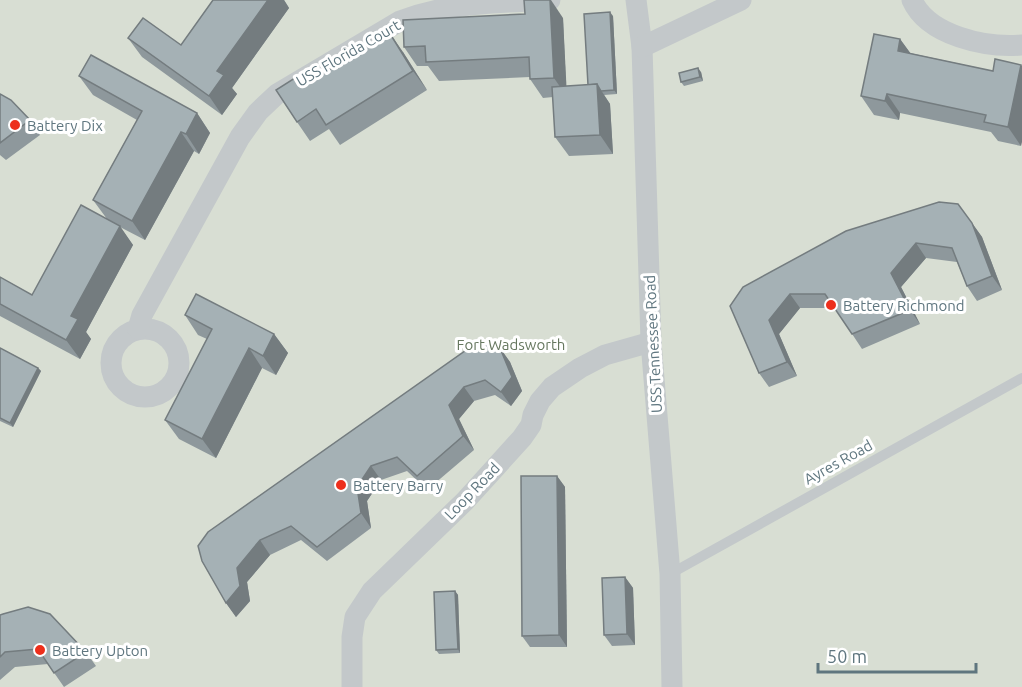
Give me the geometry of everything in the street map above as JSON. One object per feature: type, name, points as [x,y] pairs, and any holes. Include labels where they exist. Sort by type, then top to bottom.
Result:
[{"type":"street","name":"USS Florida Court","points":[[138,330],[142,315],[240,137],[258,112],[277,94],[400,21],[416,15],[463,4],[550,0]]},
{"type":"street","name":"USS Tennessee Road","points":[[636,0],[642,47],[651,342],[670,574],[672,687]]},
{"type":"street","points":[[642,47],[741,0]]},
{"type":"street","points":[[912,0],[926,20],[941,30],[987,43],[1022,45]]},
{"type":"street","name":"Loop Road","points":[[352,687],[352,637],[355,617],[372,591],[465,501],[522,438],[531,425],[540,401],[552,387],[605,355],[651,342]]},
{"type":"lane","name":"Ayres Road","points":[[670,574],[1022,378]]},
{"type":"green space","name":"Fort Wadsworth","points":[[0,0],[1022,0],[1022,687],[0,687]]},
{"type":"building","points":[[213,0],[268,0],[217,71],[224,75],[209,96],[128,38],[143,18],[181,45]]},
{"type":"building","points":[[524,0],[550,0],[554,78],[530,79],[529,57],[426,62],[425,46],[404,47],[403,20],[525,14]]},
{"type":"building","points":[[610,12],[614,90],[601,91],[597,84],[588,85],[584,14]]},
{"type":"building","points":[[389,32],[413,71],[326,125],[316,109],[297,122],[276,90],[298,76],[304,86]]},
{"type":"building","points":[[874,34],[900,39],[898,51],[993,71],[995,59],[1021,65],[1008,127],[984,122],[986,115],[887,94],[885,101],[861,96]]},
{"type":"building","points":[[91,55],[197,113],[186,134],[181,132],[132,221],[93,200],[142,111],[79,76]]},
{"type":"building","points":[[698,68],[700,77],[681,82],[679,73]]},
{"type":"building","points":[[597,84],[600,135],[555,137],[552,87]]},
{"type":"building","points":[[0,94],[11,100],[30,120],[0,143]]},
{"type":"building","name":"Battery Richmond","points":[[939,202],[958,204],[972,223],[992,276],[967,286],[952,248],[916,243],[891,273],[910,310],[852,334],[825,294],[790,294],[769,320],[787,362],[759,373],[730,306],[743,287],[846,231]]},
{"type":"building","points":[[81,205],[120,226],[71,316],[78,319],[66,340],[0,304],[0,277],[32,295]]},
{"type":"building","points":[[196,294],[274,334],[263,356],[249,348],[202,439],[165,420],[212,329],[185,315]]},
{"type":"building","name":"Battery Barry","points":[[484,342],[500,348],[512,377],[501,392],[485,380],[464,387],[449,405],[463,436],[417,476],[397,457],[371,466],[357,487],[361,513],[317,547],[291,526],[260,540],[237,568],[240,586],[226,603],[202,561],[198,546],[208,532],[465,351]]},
{"type":"building","points":[[0,348],[38,368],[10,423],[0,418]]},
{"type":"building","points":[[521,476],[557,476],[559,635],[522,636]]},
{"type":"building","points":[[625,577],[627,634],[604,635],[602,578]]},
{"type":"building","points":[[455,591],[458,649],[436,650],[434,592]]},
{"type":"building","name":"Battery Upton","points":[[28,607],[50,614],[86,652],[54,673],[38,649],[5,652],[0,657],[0,615]]},
{"type":"place","name":"Battery Dix","points":[[15,125]]},
{"type":"place","name":"Battery Richmond","points":[[831,305]]},
{"type":"place","name":"Battery Barry","points":[[341,485]]},
{"type":"place","name":"Battery Upton","points":[[40,650]]}]
